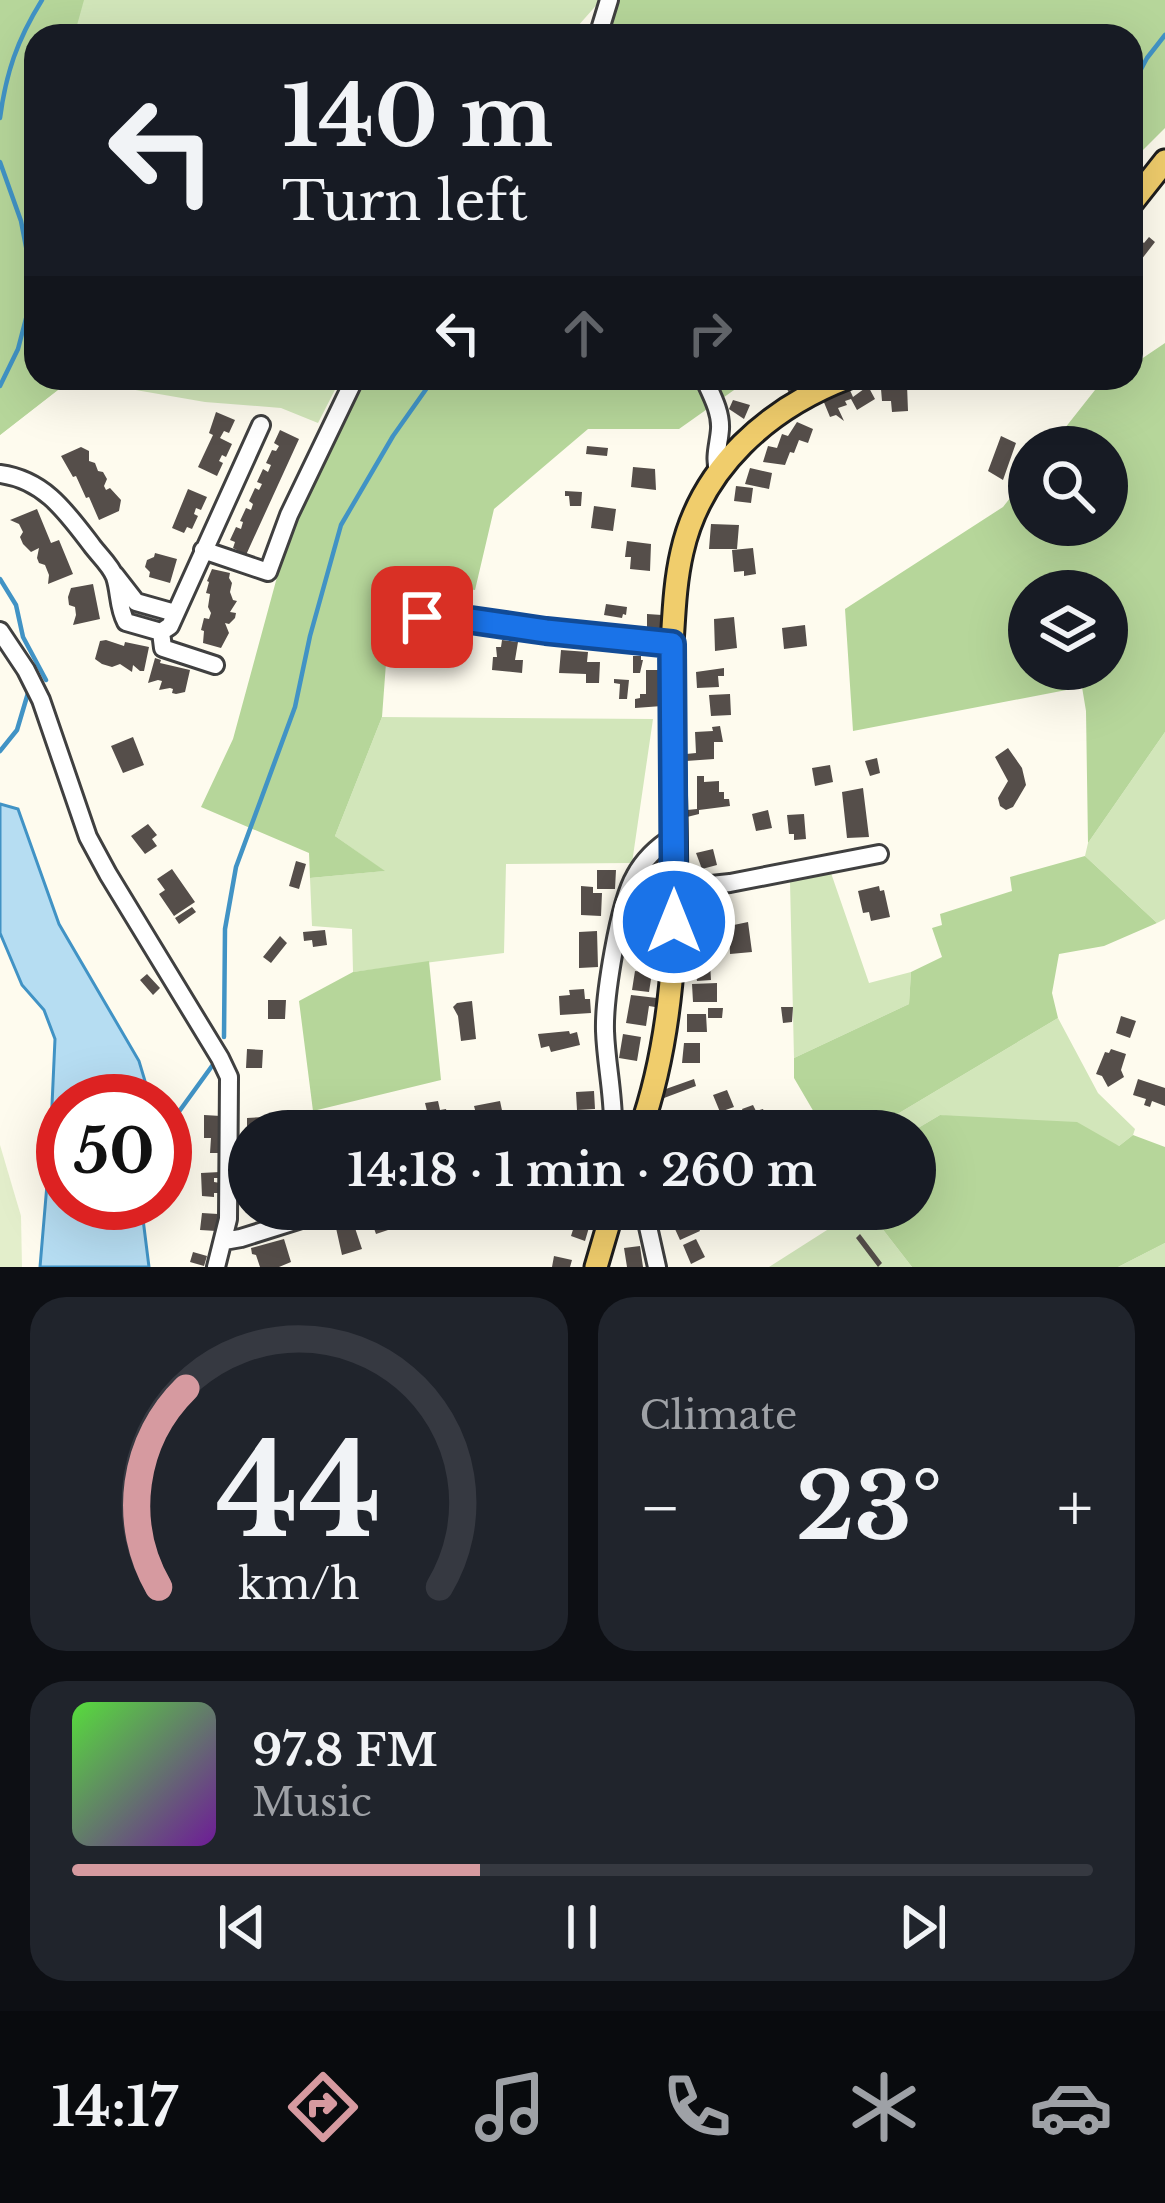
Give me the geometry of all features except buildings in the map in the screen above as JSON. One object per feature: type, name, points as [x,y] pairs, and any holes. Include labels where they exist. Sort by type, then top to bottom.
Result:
[{"type":"main road","points":[[1143,189],[1165,161]]},
{"type":"main road","points":[[647,1110],[664,1030],[673,953],[672,644],[682,548],[718,471],[745,440],[818,390]]},
{"type":"main road","points":[[596,1267],[606,1230]]},
{"type":"street","points":[[203,550],[268,572],[289,515],[349,390]]},
{"type":"street","points":[[709,390],[719,413],[718,471]]},
{"type":"street","points":[[114,574],[126,622],[161,632],[170,626],[261,425]]},
{"type":"street","points":[[0,474],[14,476],[52,496],[136,602],[175,613]]},
{"type":"street","points":[[422,617],[672,644]]},
{"type":"street","points":[[0,631],[41,700],[88,837],[229,1077],[228,1219],[216,1267]]},
{"type":"street","points":[[161,632],[163,648],[215,665]]},
{"type":"street","points":[[616,1110],[605,1025],[625,902],[634,878],[655,848],[674,837]]},
{"type":"street","points":[[674,890],[880,854]]},
{"type":"street","points":[[224,1241],[267,1230]]},
{"type":"street","points":[[649,1230],[657,1267]]},
{"type":"green space","points":[[0,0],[601,0],[580,24],[24,24],[24,390],[58,390],[0,435]]},
{"type":"green space","points":[[0,0],[84,0],[77,24],[24,24],[24,390],[58,390],[0,435]]},
{"type":"green space","points":[[617,0],[1165,0],[1165,128],[1143,150],[1143,24],[610,24]]},
{"type":"green space","points":[[1165,343],[1165,732],[1088,843],[1082,690],[1128,690],[1128,570],[1008,570],[1008,690],[1066,690],[853,731],[845,609],[1008,501],[1008,546],[1128,546],[1128,426],[1067,426],[1095,390],[1143,390],[1143,358]]},
{"type":"green space","points":[[136,390],[335,390],[318,423],[281,408]]},
{"type":"green space","points":[[358,390],[734,390],[679,429],[588,429],[494,509],[475,590],[431,584],[388,636],[382,717],[335,836],[385,871],[310,878],[309,853],[201,807],[233,739],[289,533]]},
{"type":"green space","points":[[382,717],[653,719],[632,863],[506,864],[504,953],[353,972],[352,929],[312,926],[310,878],[384,871],[335,836]]},
{"type":"green space","points":[[1165,732],[1165,919],[1157,923],[1085,856],[1088,843]]},
{"type":"green space","points":[[1085,856],[1157,923],[1104,946],[1059,954],[1052,993],[1058,1018],[904,1110],[813,1110],[794,1078],[794,1058],[909,1004],[911,972],[942,957],[932,928],[942,925],[940,914],[1012,891],[1010,877]]},
{"type":"green space","points":[[831,873],[869,983],[911,972],[909,1004],[794,1058],[790,881]]},
{"type":"green space","points":[[429,961],[441,1080],[313,1110],[299,1001],[353,972]]},
{"type":"green space","points":[[1058,1018],[1098,1093],[1135,1129],[1119,1146],[936,1117],[936,1110],[904,1110]]},
{"type":"green space","points":[[936,1117],[1077,1122],[1119,1146],[1133,1135],[1165,1147],[1165,1243],[1118,1267],[912,1267],[883,1230],[936,1230]]},
{"type":"green space","points":[[0,1145],[21,1216],[22,1267],[0,1267]]},
{"type":"green space","points":[[827,1230],[883,1230],[912,1267],[769,1267]]},
{"type":"green space","points":[[1165,1243],[1165,1267],[1118,1267]]},
{"type":"water","points":[[0,804],[18,809],[59,924],[143,1074],[53,1074],[55,1039],[44,1010],[22,985],[0,933]]},
{"type":"water","points":[[43,1230],[144,1230],[149,1267],[40,1267]]},
{"type":"waterway","points":[[29,24],[42,0]]},
{"type":"waterway","points":[[0,118],[24,34]]},
{"type":"waterway","points":[[1143,66],[1165,35]]},
{"type":"waterway","points":[[0,162],[24,236]]},
{"type":"waterway","points":[[0,386],[24,326]]},
{"type":"waterway","points":[[224,1037],[225,929],[236,867],[295,707],[341,525],[426,390]]},
{"type":"waterway","points":[[0,579],[16,605],[23,637],[46,680]]},
{"type":"waterway","points":[[0,751],[17,730],[28,693]]},
{"type":"waterway","points":[[192,1094],[212,1066]]},
{"type":"route","points":[[422,617],[672,644],[674,922]]}]
